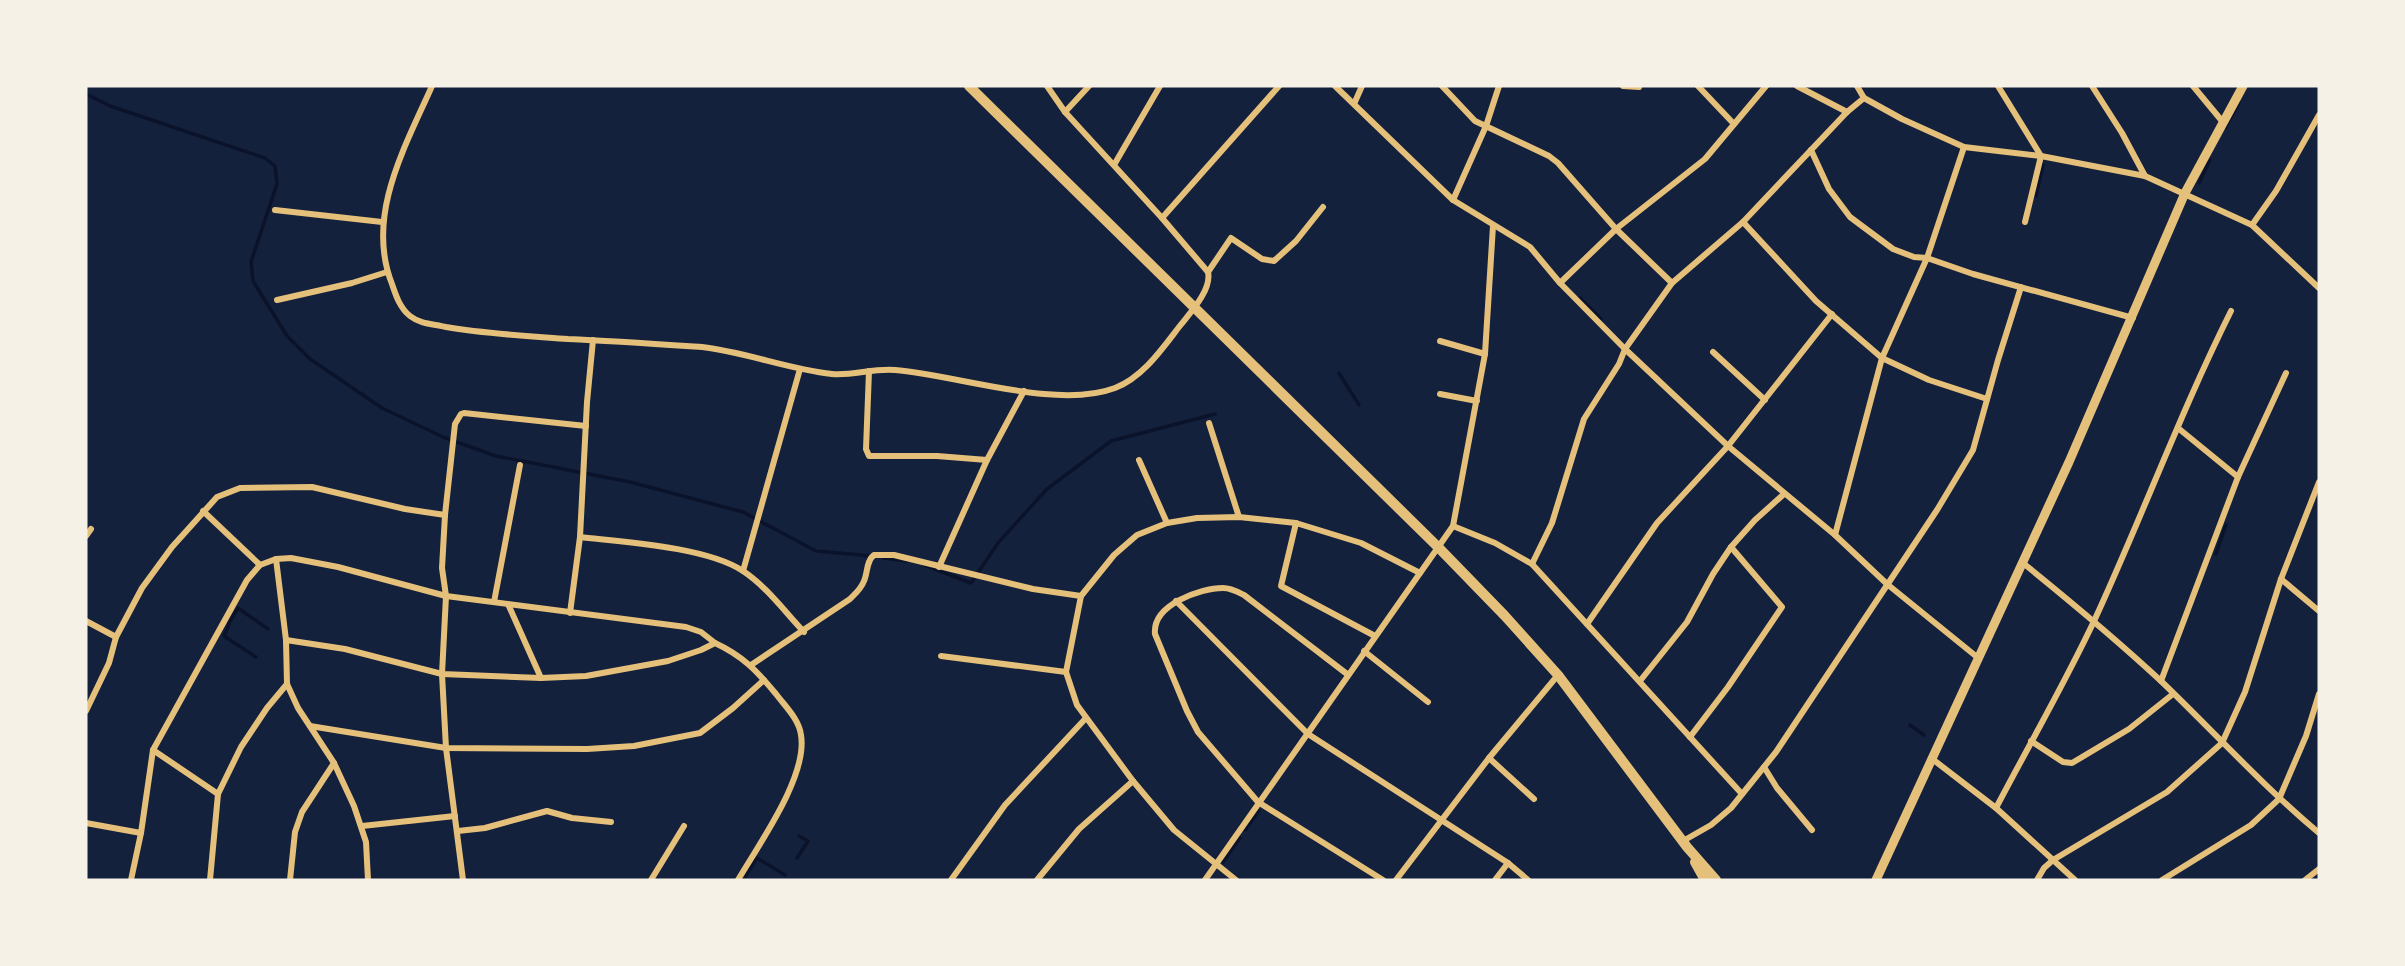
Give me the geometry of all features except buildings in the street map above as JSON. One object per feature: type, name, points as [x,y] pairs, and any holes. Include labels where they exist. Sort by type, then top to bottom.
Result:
[{"type":"highway","points":[[969,86],[1505,616],[1558,676],[1685,844],[1716,880]]},
{"type":"highway","points":[[1685,844],[1705,880]]},
{"type":"main road","points":[[1876,880],[1977,657],[2023,563],[2133,318],[2185,193],[2243,86]]},
{"type":"street","points":[[432,86],[388,194],[382,222],[387,272],[400,304],[410,316],[422,322],[499,334],[733,351],[800,369],[836,374],[893,369],[1024,391],[1076,395],[1099,393],[1118,387],[1156,357],[1194,308],[1208,282],[1208,272],[1231,238],[1262,259],[1275,261],[1296,241],[1323,207]]},
{"type":"street","points":[[1047,86],[1065,112],[1208,272]]},
{"type":"street","points":[[1065,112],[1089,86]]},
{"type":"street","points":[[1114,166],[1160,86]]},
{"type":"street","points":[[1162,218],[1279,86]]},
{"type":"street","points":[[1335,86],[1453,200],[1530,247],[1560,283],[1625,349],[1728,446],[1835,535],[1887,584],[1977,657]]},
{"type":"street","points":[[1354,104],[1362,86]]},
{"type":"street","points":[[1442,86],[1475,121],[1549,156],[1558,163],[1616,229],[1672,283]]},
{"type":"street","points":[[1453,200],[1486,126],[1499,86]]},
{"type":"street","points":[[1623,86],[1639,87]]},
{"type":"street","points":[[1698,86],[1734,124]]},
{"type":"street","points":[[1560,283],[1616,229],[1694,170],[1766,86]]},
{"type":"street","points":[[1797,86],[1847,112]]},
{"type":"street","points":[[1857,86],[1864,98],[1902,119],[1964,147],[2041,156],[2145,176],[2185,193],[2252,225],[2318,283]]},
{"type":"street","points":[[2008,86],[2000,89],[2041,156],[2025,222]]},
{"type":"street","points":[[2092,86],[2145,176]]},
{"type":"street","points":[[2193,86],[2222,121]]},
{"type":"street","points":[[1532,564],[1552,523],[1584,419],[1619,364],[1625,349],[1672,283],[1743,222],[1847,112],[1864,98]]},
{"type":"street","points":[[2252,225],[2276,191],[2319,116]]},
{"type":"street","points":[[1835,535],[1882,358],[1927,258],[1964,147]]},
{"type":"street","points":[[1811,150],[1829,189],[1856,223],[1893,249],[2133,318]]},
{"type":"street","points":[[275,210],[382,222]]},
{"type":"street","points":[[1743,222],[1790,274],[1882,358],[1936,383],[1987,400]]},
{"type":"street","points":[[1205,880],[1453,526],[1485,354],[1493,226]]},
{"type":"street","points":[[277,300],[387,272]]},
{"type":"street","points":[[1685,844],[1720,818],[1764,767],[1973,450],[2021,287]]},
{"type":"street","points":[[1996,808],[2094,621],[2198,378],[2231,311]]},
{"type":"street","points":[[1587,624],[1657,523],[1728,446],[1832,314]]},
{"type":"street","points":[[570,612],[580,537],[593,340]]},
{"type":"street","points":[[1440,341],[1485,354]]},
{"type":"street","points":[[1713,352],[1765,400]]},
{"type":"street","points":[[743,571],[800,369]]},
{"type":"street","points":[[869,370],[866,449],[869,456],[937,456],[987,460]]},
{"type":"street","points":[[2161,681],[2238,477],[2286,373]]},
{"type":"street","points":[[939,567],[987,460],[1024,391]]},
{"type":"street","points":[[1440,394],[1477,401]]},
{"type":"street","points":[[463,880],[446,748],[442,674],[446,596],[442,568],[444,514],[455,424],[460,414],[525,418],[586,426]]},
{"type":"street","points":[[1209,423],[1239,517]]},
{"type":"street","points":[[2178,428],[2238,477]]},
{"type":"street","points":[[1139,460],[1167,523]]},
{"type":"street","points":[[494,602],[520,465]]},
{"type":"street","points":[[2037,880],[2053,860],[2167,792],[2222,743],[2245,692],[2281,579],[2319,482]]},
{"type":"street","points":[[86,711],[109,663],[116,637],[142,587],[217,497],[240,488],[312,487],[405,509],[444,514]]},
{"type":"street","points":[[1640,681],[1687,622],[1731,547],[1755,520],[1784,494]]},
{"type":"street","points":[[203,511],[260,565]]},
{"type":"street","points":[[1236,880],[1174,830],[1133,781],[1086,718],[1072,694],[1066,672],[1081,596],[1114,555],[1137,535],[1167,523],[1197,518],[1239,517],[1296,523],[1361,543],[1420,573]]},
{"type":"street","points":[[1296,523],[1281,586],[1375,636]]},
{"type":"street","points":[[1453,526],[1495,543],[1532,564],[1742,794]]},
{"type":"street","points":[[86,536],[91,529]]},
{"type":"street","points":[[580,537],[665,548],[718,559],[743,571],[804,632]]},
{"type":"street","points":[[1690,737],[1728,687],[1782,607],[1731,547]]},
{"type":"street","points":[[751,665],[804,632],[860,590],[866,578],[869,560],[874,555],[894,555],[1033,589],[1081,596]]},
{"type":"street","points":[[131,880],[153,750],[247,580],[260,565],[276,559],[290,558],[338,567],[446,596],[686,627],[701,632],[751,665],[792,715],[801,733],[801,753],[792,786],[738,880]]},
{"type":"street","points":[[276,559],[286,640],[287,684],[298,708],[334,763],[362,826],[366,842],[368,880]]},
{"type":"street","points":[[2023,563],[2161,681],[2279,799],[2319,833]]},
{"type":"street","points":[[2281,579],[2319,611]]},
{"type":"street","points":[[1347,674],[1233,589],[1196,592],[1176,601],[1154,626],[1187,712],[1198,732],[1258,802],[1383,880]]},
{"type":"street","points":[[1176,601],[1308,734],[1508,863],[1528,880]]},
{"type":"street","points":[[508,604],[541,678]]},
{"type":"street","points":[[86,621],[116,637]]},
{"type":"street","points":[[286,640],[345,649],[442,674],[541,678],[586,676],[668,661],[715,643]]},
{"type":"street","points":[[1364,651],[1428,702]]},
{"type":"street","points":[[941,656],[1066,672]]},
{"type":"street","points":[[1396,880],[1489,758],[1558,676]]},
{"type":"street","points":[[310,726],[446,748],[587,749],[634,746],[700,733],[764,680]]},
{"type":"street","points":[[209,880],[219,794],[241,747],[287,684]]},
{"type":"street","points":[[2031,741],[2063,762],[2072,763],[2129,729],[2173,694]]},
{"type":"street","points":[[2162,880],[2251,825],[2279,799],[2306,736],[2319,694]]},
{"type":"street","points":[[951,880],[1005,805],[1086,718]]},
{"type":"street","points":[[153,750],[219,794]]},
{"type":"street","points":[[1489,758],[1534,799]]},
{"type":"street","points":[[1931,758],[1996,808],[2075,880]]},
{"type":"street","points":[[290,880],[295,832],[302,812],[334,763]]},
{"type":"street","points":[[1764,767],[1777,788],[1812,830]]},
{"type":"street","points":[[1037,880],[1079,830],[1133,781]]},
{"type":"street","points":[[458,831],[485,828],[547,811],[572,818],[611,822]]},
{"type":"street","points":[[362,826],[455,816]]},
{"type":"street","points":[[86,823],[141,833]]},
{"type":"street","points":[[651,880],[684,826]]},
{"type":"street","points":[[1495,880],[1508,863]]},
{"type":"street","points":[[2305,880],[2319,869]]},
{"type":"waterway","points":[[86,94],[110,106],[265,158],[275,166],[277,184],[251,262],[253,281],[287,336],[310,359],[382,408],[443,437],[496,456],[630,482],[743,512],[816,551],[872,556]]},
{"type":"waterway","points":[[2225,128],[2239,103]]},
{"type":"waterway","points":[[2199,183],[2210,160]]},
{"type":"waterway","points":[[2036,196],[2043,165]]},
{"type":"waterway","points":[[1580,298],[1601,319]]},
{"type":"waterway","points":[[1339,373],[1359,405]]},
{"type":"waterway","points":[[924,565],[971,583],[998,543],[1047,489],[1111,441],[1215,414]]},
{"type":"waterway","points":[[2216,554],[2226,525]]},
{"type":"waterway","points":[[883,558],[907,561]]},
{"type":"waterway","points":[[229,623],[238,608],[268,629]]},
{"type":"waterway","points":[[229,625],[224,636],[256,657]]},
{"type":"waterway","points":[[1910,725],[1924,735]]},
{"type":"waterway","points":[[1245,830],[1259,811]]},
{"type":"waterway","points":[[797,858],[808,841],[799,836]]},
{"type":"waterway","points":[[1223,862],[1240,838]]},
{"type":"waterway","points":[[743,880],[757,858],[785,875]]}]
